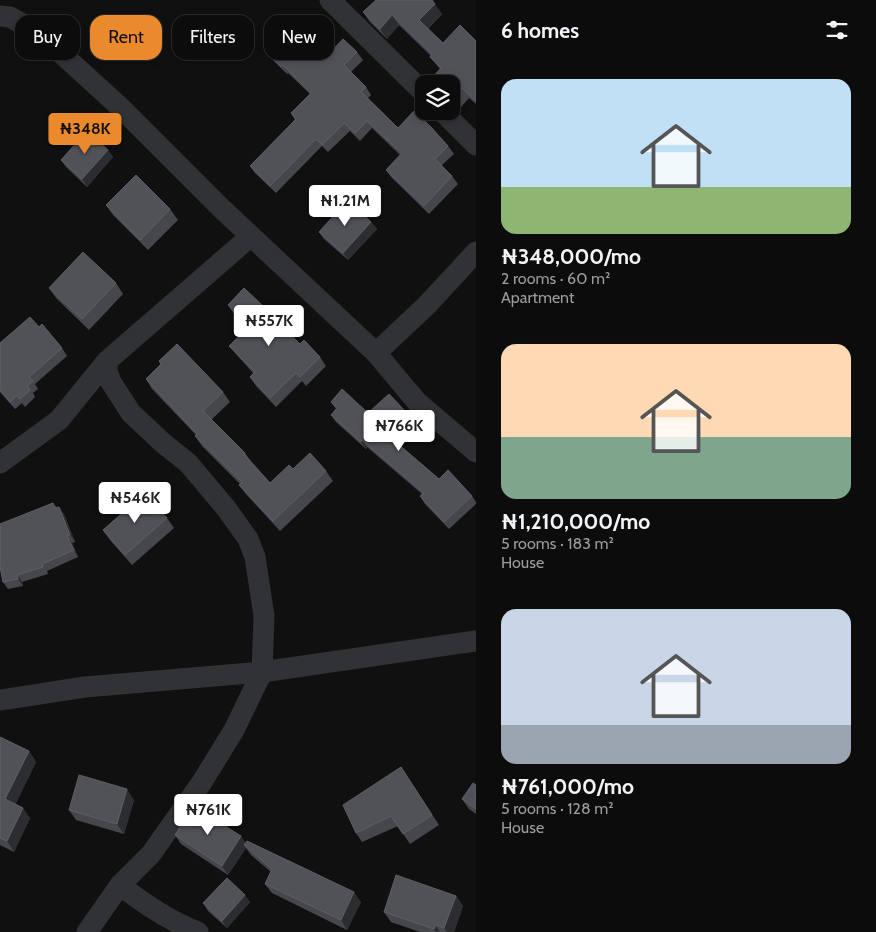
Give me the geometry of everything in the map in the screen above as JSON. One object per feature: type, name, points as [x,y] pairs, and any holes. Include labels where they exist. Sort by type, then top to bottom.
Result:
[{"type":"street","points":[[330,0],[415,84]]},
{"type":"street","points":[[0,16],[10,17],[40,34],[120,107],[251,236],[376,353],[417,402],[476,452]]},
{"type":"street","points":[[451,120],[476,145]]},
{"type":"street","points":[[0,463],[59,420],[107,361],[251,236]]},
{"type":"street","points":[[376,353],[427,305],[476,252]]},
{"type":"street","points":[[87,932],[120,885],[151,854],[202,782],[234,730],[262,672],[264,616],[255,557],[248,539],[226,508],[188,464],[132,413],[111,382],[107,372],[107,361]]},
{"type":"street","points":[[0,700],[85,687],[262,672],[476,642]]},
{"type":"street","points":[[120,885],[144,904],[198,932]]},
{"type":"building","points":[[376,0],[432,0],[435,4],[419,20],[443,43],[460,25],[476,41],[476,101],[462,88],[460,90],[460,75],[435,75],[441,68],[430,57],[432,54],[392,15],[380,29],[363,12]]},
{"type":"building","points":[[343,39],[357,52],[344,65],[366,87],[361,92],[398,128],[414,111],[415,120],[424,120],[448,146],[435,159],[452,176],[424,206],[386,170],[402,153],[367,121],[355,133],[344,123],[322,145],[316,139],[270,186],[250,166],[296,119],[291,113],[311,93],[283,65],[281,67],[274,60],[334,60],[334,49]]},
{"type":"building","points":[[87,131],[108,150],[82,179],[61,160]]},
{"type":"building","points":[[136,175],[170,209],[140,240],[106,205]]},
{"type":"building","points":[[348,200],[371,222],[343,253],[319,232]]},
{"type":"building","points":[[83,252],[116,283],[82,319],[49,288]]},
{"type":"building","points":[[244,288],[263,306],[261,308],[290,338],[292,336],[300,344],[304,340],[320,357],[300,377],[296,373],[270,398],[250,377],[255,372],[229,346],[250,326],[228,305]]},
{"type":"building","points":[[30,317],[39,327],[42,324],[62,348],[29,377],[33,381],[27,386],[30,390],[20,399],[16,396],[10,402],[0,390],[0,343]]},
{"type":"building","points":[[177,344],[223,392],[203,411],[245,453],[270,483],[289,465],[293,469],[310,453],[326,471],[273,521],[239,485],[242,482],[195,436],[197,434],[146,379],[161,364],[159,361]]},
{"type":"building","points":[[342,389],[368,413],[389,394],[405,411],[383,431],[439,479],[448,470],[472,496],[444,522],[420,496],[424,493],[331,415],[337,408],[331,402]]},
{"type":"building","points":[[145,493],[167,518],[125,555],[103,530]]},
{"type":"building","points":[[53,503],[55,508],[59,507],[70,535],[67,536],[74,550],[42,564],[43,567],[17,575],[18,579],[3,582],[0,567],[0,524]]},
{"type":"building","points":[[0,737],[29,751],[5,799],[23,808],[7,841],[0,838]]},
{"type":"building","points":[[401,767],[432,815],[403,834],[391,816],[356,833],[343,805]]},
{"type":"building","points":[[79,775],[127,789],[117,824],[69,810]]},
{"type":"building","points":[[473,783],[476,785],[476,809],[462,799]]},
{"type":"building","points":[[193,806],[241,836],[222,866],[175,835]]},
{"type":"building","points":[[247,841],[354,892],[341,920],[265,884],[272,869],[244,845]]},
{"type":"building","points":[[396,875],[456,896],[444,928],[436,925],[434,929],[384,912]]},
{"type":"building","points":[[227,878],[245,895],[222,921],[203,903]]}]
